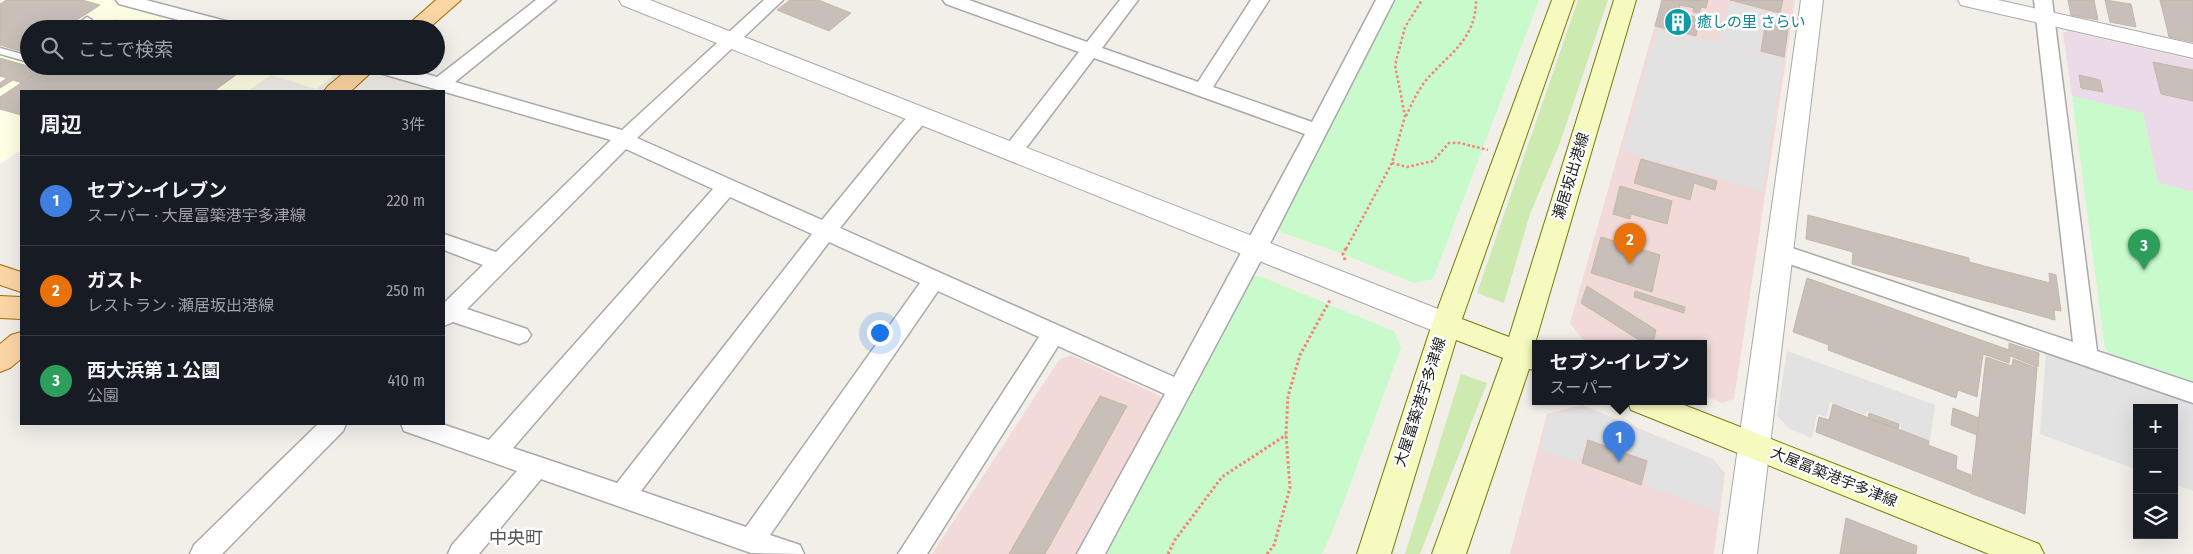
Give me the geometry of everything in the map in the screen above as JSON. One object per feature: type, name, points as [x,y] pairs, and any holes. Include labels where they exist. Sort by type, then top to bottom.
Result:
[{"type":"main road","points":[[425,20],[450,0]]},
{"type":"main road","points":[[1446,324],[1496,178],[1563,0]]},
{"type":"main road","name":"瀬居坂出港線","points":[[1527,355],[1625,0]]},
{"type":"main road","points":[[337,90],[356,75]]},
{"type":"main road","points":[[0,275],[20,282]]},
{"type":"main road","points":[[0,307],[20,308]]},
{"type":"main road","name":"大屋冨築港宇多津線","points":[[1374,554],[1394,480],[1446,324],[1527,355]]},
{"type":"main road","points":[[0,360],[20,345]]},
{"type":"main road","points":[[1449,554],[1509,386],[1527,355]]},
{"type":"main road","name":"大屋冨築港宇多津線","points":[[1652,405],[2027,554]]},
{"type":"main road","points":[[1458,554],[1467,506]]},
{"type":"street","points":[[126,0],[200,20]]},
{"type":"street","points":[[445,72],[546,0]]},
{"type":"street","points":[[630,0],[1446,324]]},
{"type":"street","points":[[446,314],[622,140],[774,0]]},
{"type":"street","points":[[952,0],[991,6],[1092,50],[1316,131]]},
{"type":"street","points":[[1012,151],[1129,0]]},
{"type":"street","points":[[1202,90],[1260,0]]},
{"type":"street","points":[[1091,554],[1256,248],[1385,0]]},
{"type":"street","points":[[1740,554],[1756,446],[1812,0]]},
{"type":"street","points":[[1969,0],[2044,9],[2193,51]]},
{"type":"street","points":[[2044,9],[2086,356]]},
{"type":"street","points":[[400,75],[427,85],[616,136],[825,232],[1180,390]]},
{"type":"street","points":[[427,85],[441,75]]},
{"type":"street","points":[[621,497],[825,232],[907,130],[921,116]]},
{"type":"street","points":[[494,452],[726,187]]},
{"type":"street","points":[[445,242],[500,262]]},
{"type":"street","points":[[1780,252],[2193,393]]},
{"type":"street","points":[[751,541],[934,281]]},
{"type":"street","points":[[446,314],[519,335]]},
{"type":"street","points":[[912,554],[1053,334]]},
{"type":"street","points":[[204,554],[333,425]]},
{"type":"street","points":[[417,425],[790,554]]},
{"type":"street","points":[[462,554],[536,467]]},
{"type":"lane","points":[[0,47],[20,55]]},
{"type":"path","points":[[1405,116],[1395,65],[1404,27],[1422,0]]},
{"type":"path","points":[[1344,260],[1343,254],[1392,163],[1405,116],[1426,80],[1465,41],[1478,11],[1476,0]]},
{"type":"path","points":[[1392,163],[1406,167],[1433,161],[1449,143],[1460,143],[1488,150]]},
{"type":"path","points":[[1268,554],[1274,545],[1290,488],[1286,435],[1288,396],[1300,355],[1330,300]]},
{"type":"path","points":[[1168,554],[1174,540],[1222,477],[1286,435]]},
{"type":"shaded area","points":[[3,0],[109,0],[182,20],[20,20],[20,75],[271,75],[249,90],[20,90],[20,151],[0,164],[0,2]]},
{"type":"shaded area","points":[[1662,0],[1795,0],[1734,399],[1722,403],[1707,397],[1707,340],[1583,340],[1570,323]]},
{"type":"shaded area","points":[[1729,2],[1766,11],[1758,52],[1720,42]]},
{"type":"shaded area","points":[[1658,28],[1783,59],[1762,191],[1623,152]]},
{"type":"shaded area","points":[[2069,31],[2193,60],[2193,192],[2158,183],[2143,113],[2072,96],[2063,33]]},
{"type":"shaded area","points":[[271,75],[334,75],[316,89]]},
{"type":"shaded area","points":[[1787,351],[1935,405],[1930,441],[1901,430],[1901,424],[1867,411],[1866,415],[1830,402],[1827,417],[1817,414],[1812,438],[1790,429],[1777,416]]},
{"type":"shaded area","points":[[2046,353],[2193,404],[2193,491],[2178,485],[2178,404],[2133,404],[2133,469],[2040,434]]},
{"type":"shaded area","points":[[1071,355],[1160,396],[1162,407],[1079,554],[932,554],[1059,360]]},
{"type":"shaded area","points":[[1582,405],[1713,459],[1725,473],[1714,554],[1510,554],[1547,414]]},
{"type":"shaded area","points":[[1583,406],[1711,459],[1723,474],[1718,512],[1644,485],[1649,460],[1586,438],[1579,464],[1540,450],[1548,416]]},
{"type":"green space","points":[[1393,0],[1539,0],[1433,279],[1414,283],[1343,254],[1280,232],[1277,226]]},
{"type":"green space","points":[[1578,0],[1608,0],[1560,143],[1530,214],[1504,303],[1477,293]]},
{"type":"green space","points":[[2072,96],[2143,113],[2158,183],[2193,192],[2193,383],[2114,356],[2105,349]]},
{"type":"green space","points":[[1259,276],[1394,331],[1401,348],[1334,528],[1322,554],[1104,554],[1250,277]]},
{"type":"green space","points":[[1461,374],[1487,383],[1420,554],[1405,554]]},
{"type":"building","points":[[6,0],[82,0],[100,5],[77,20],[20,20],[20,51],[0,45],[0,4]]},
{"type":"building","points":[[790,0],[818,0],[851,13],[829,31],[777,10]]},
{"type":"building","name":"癒しの里 さらい","points":[[1662,0],[1708,0],[1706,8],[1701,7],[1699,13],[1693,12],[1694,8],[1680,5],[1678,13],[1700,18],[1696,36],[1655,26]]},
{"type":"building","name":"癒しの里 さらい","points":[[1730,0],[1783,0],[1780,13]]},
{"type":"building","points":[[2068,0],[2094,0],[2098,20],[2071,15]]},
{"type":"building","points":[[2105,0],[2131,4],[2136,27],[2110,22]]},
{"type":"building","points":[[2160,0],[2193,0],[2193,42],[2169,37]]},
{"type":"building","points":[[1778,20],[1789,22],[1784,57],[1761,51],[1766,21],[1777,24]]},
{"type":"building","points":[[0,58],[20,64],[20,75],[34,75],[22,83],[13,80],[0,88],[0,83],[7,78],[0,76]]},
{"type":"building","points":[[2153,62],[2193,70],[2193,101],[2161,94]]},
{"type":"building","points":[[33,75],[236,75],[215,90],[20,90],[20,115],[0,109],[0,97]]},
{"type":"building","points":[[2079,75],[2100,80],[2103,92],[2081,88]]},
{"type":"building","points":[[1641,159],[1717,181],[1715,190],[1694,183],[1690,200],[1634,183]]},
{"type":"building","points":[[1620,186],[1672,201],[1667,224],[1631,214],[1630,219],[1613,214]]},
{"type":"building","points":[[1808,215],[1969,258],[1969,262],[2050,283],[2049,273],[2056,275],[2061,311],[2054,310],[2055,320],[1852,264],[1853,252],[1806,239]]},
{"type":"building","points":[[1601,237],[1660,255],[1652,292],[1591,273]]},
{"type":"building","points":[[1807,278],[2009,350],[2009,343],[2039,353],[2038,367],[2010,356],[2009,363],[1983,354],[1977,397],[1958,390],[1956,398],[1828,350],[1829,345],[1793,332]]},
{"type":"building","points":[[1587,286],[1656,330],[1654,340],[1639,340],[1581,303]]},
{"type":"building","points":[[1635,291],[1685,307],[1684,313],[1634,297]]},
{"type":"building","points":[[1986,357],[2012,366],[2013,359],[2037,368],[2025,514],[1970,493]]},
{"type":"building","points":[[1100,396],[1127,406],[1045,554],[1009,554]]},
{"type":"building","points":[[1833,404],[1929,441],[1928,445],[1957,456],[1956,469],[1971,475],[1969,492],[1816,432],[1819,417],[1829,420]]},
{"type":"building","points":[[1953,408],[1979,418],[1977,435],[1951,425]]},
{"type":"building","points":[[1869,413],[1899,424],[1898,429],[1868,418]]},
{"type":"building","points":[[1588,440],[1647,461],[1641,485],[1582,463]]},
{"type":"building","points":[[1846,518],[1917,546],[1916,554],[1840,554]]},
{"type":"place","name":"癒しの里 さらい","points":[[1678,22]]},
{"type":"place","name":"ガスト","points":[[1630,264]]},
{"type":"place","name":"西大浜第１公園","points":[[2144,270]]},
{"type":"place","name":"セブン-イレブン","points":[[1619,462]]},
{"type":"district","name":"中央町","points":[[516,538]]}]
